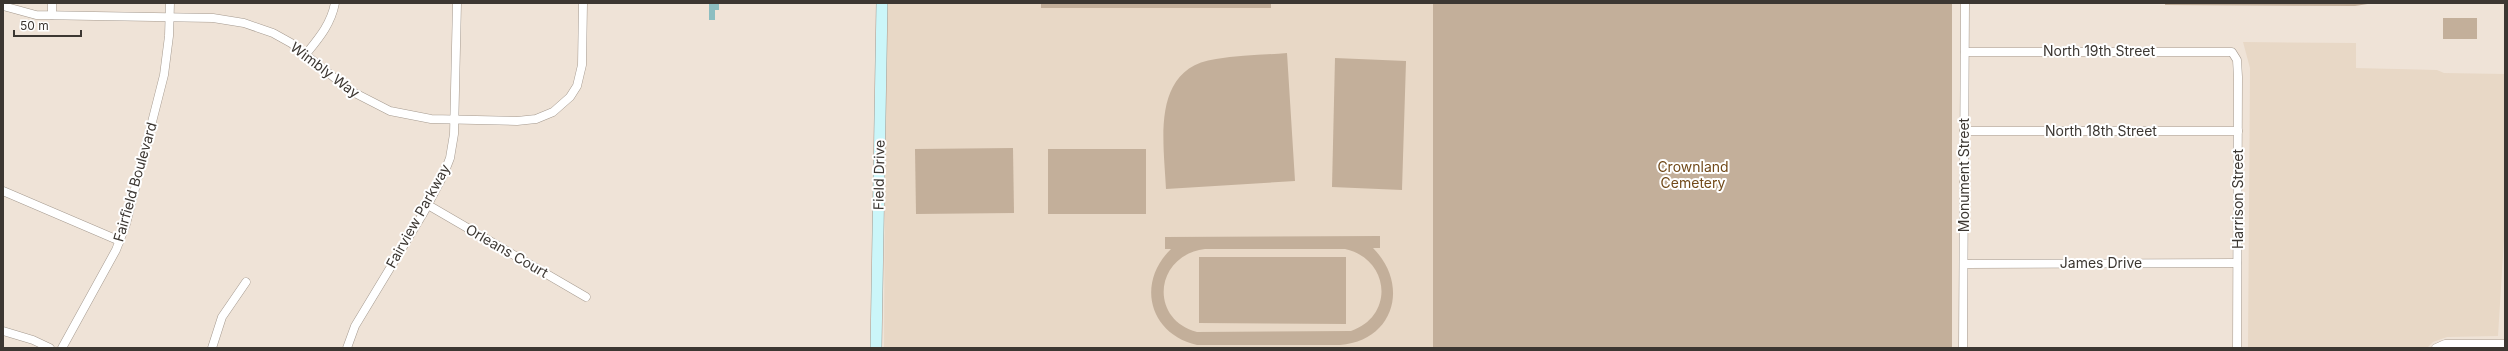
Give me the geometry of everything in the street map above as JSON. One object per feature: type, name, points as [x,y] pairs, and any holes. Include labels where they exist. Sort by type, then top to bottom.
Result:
[{"type":"street","points":[[52,3],[52,15]]},
{"type":"street","name":"Fairfield Boulevard","points":[[62,348],[120,241],[131,208],[164,74],[170,3]]},
{"type":"street","points":[[306,54],[322,35],[330,20],[335,3]]},
{"type":"street","name":"Fairview Parkway","points":[[347,348],[355,326],[428,205],[448,163],[453,142],[455,119],[457,3]]},
{"type":"street","name":"Wimbly Way","points":[[3,6],[25,13],[52,15],[212,18],[244,23],[274,33],[306,54],[346,88],[390,111],[420,118],[528,120],[545,116],[562,104],[570,97],[581,76],[583,3]]},
{"type":"street","name":"Field Drive","points":[[876,348],[882,3]]},
{"type":"street","name":"Monument Street","points":[[1963,348],[1965,3]]},
{"type":"street","name":"North 19th Street","points":[[1965,52],[2232,52]]},
{"type":"street","name":"Harrison Street","points":[[2232,52],[2238,64],[2237,348]]},
{"type":"street","name":"North 18th Street","points":[[1964,131],[2238,131]]},
{"type":"street","points":[[3,191],[120,241]]},
{"type":"street","name":"Orleans Court","points":[[428,205],[586,297]]},
{"type":"street","name":"James Drive","points":[[1964,264],[2237,263]]},
{"type":"street","points":[[212,348],[222,317],[246,282]]},
{"type":"street","points":[[3,331],[34,340],[50,348]]},
{"type":"street","points":[[2436,348],[2445,344],[2505,344],[2504,348]]},
{"type":"shaded area","points":[[886,3],[1433,3],[1433,348],[884,348]]},
{"type":"shaded area","points":[[2243,42],[2356,43],[2356,68],[2437,70],[2444,73],[2505,74],[2505,223],[2498,336],[2447,337],[2433,342],[2427,348],[2248,348],[2250,68]]},
{"type":"green space","points":[[1041,3],[1271,3],[1271,8],[1041,8]]},
{"type":"green space","name":"Crownland Cemetery","points":[[1433,3],[1952,3],[1952,348],[1433,348]]},
{"type":"green space","points":[[2165,3],[2374,3],[2355,6],[2165,5]]},
{"type":"green space","points":[[2443,18],[2477,18],[2477,39],[2443,39]]},
{"type":"green space","points":[[1287,53],[1295,181],[1166,189],[1164,130],[1166,110],[1171,92],[1180,76],[1195,65],[1216,59]]},
{"type":"green space","points":[[1335,58],[1406,61],[1402,190],[1332,187]]},
{"type":"green space","points":[[1013,148],[1014,213],[916,214],[915,149]]},
{"type":"green space","points":[[1048,149],[1146,149],[1146,214],[1048,214]]},
{"type":"green space","points":[[1380,236],[1380,248],[1373,248],[1384,263],[1391,278],[1393,294],[1391,309],[1384,322],[1373,333],[1358,341],[1340,345],[1197,345],[1181,339],[1168,330],[1158,319],[1153,306],[1151,291],[1154,277],[1160,262],[1171,249],[1165,249],[1165,237]],"holes":[[[1205,249],[1345,249],[1360,255],[1371,264],[1378,275],[1381,288],[1380,301],[1375,313],[1365,324],[1351,331],[1197,332],[1181,325],[1171,314],[1165,302],[1164,288],[1168,274],[1176,263],[1188,254]]]},
{"type":"green space","points":[[1199,257],[1346,257],[1346,324],[1199,323]]},
{"type":"water","points":[[709,3],[719,4],[719,10],[715,10],[715,20],[709,20]]}]
